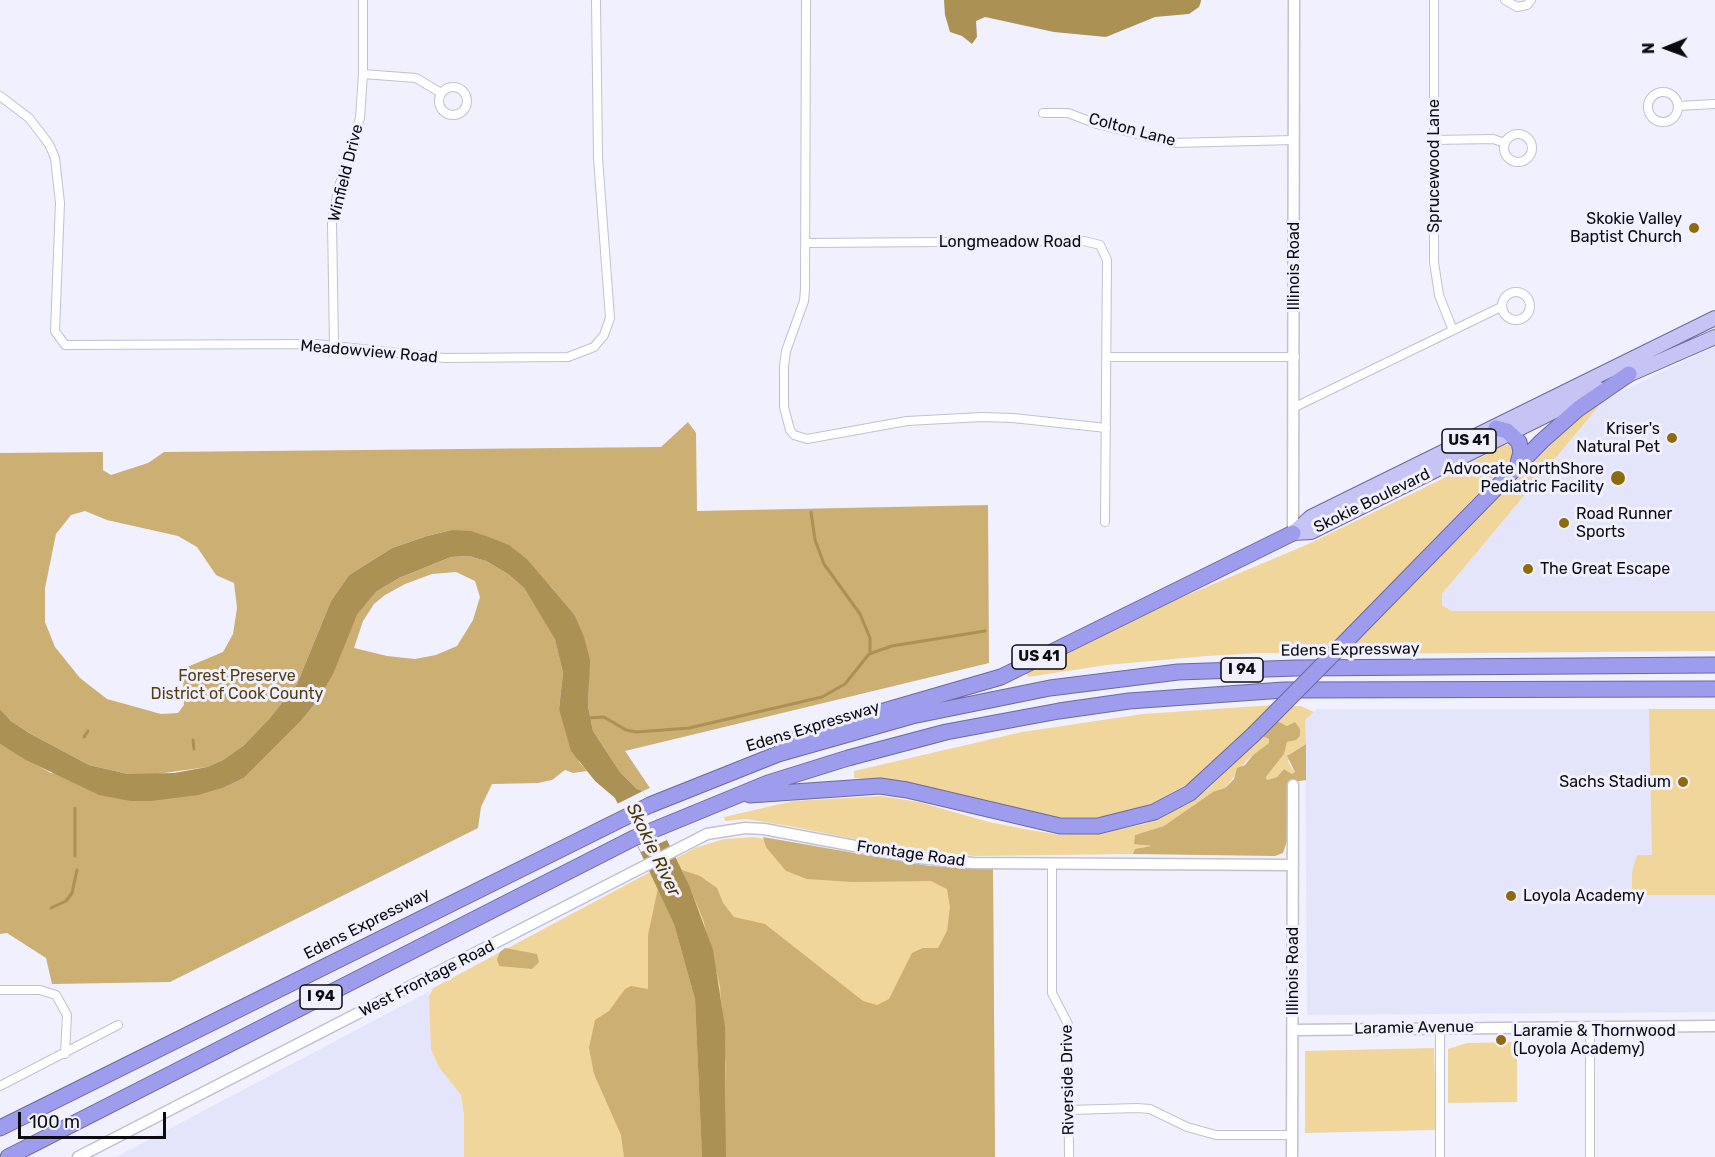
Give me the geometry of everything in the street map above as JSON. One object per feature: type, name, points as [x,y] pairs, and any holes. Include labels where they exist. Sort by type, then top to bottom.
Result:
[{"type":"highway","name":"US 41","points":[[738,795],[880,786],[907,790],[1060,826],[1098,826],[1154,812],[1190,793],[1254,734],[1578,410],[1629,374]]},
{"type":"highway","points":[[1503,430],[1516,437],[1521,447],[1516,470]]},
{"type":"highway","name":"US 41","points":[[778,754],[798,736],[1001,677],[1293,533]]},
{"type":"highway","name":"Edens Expressway","points":[[0,1128],[650,805],[778,754],[912,716],[994,697],[1178,672],[1297,668],[1715,665]]},
{"type":"highway","name":"I 94","points":[[8,1157],[634,838],[738,795],[836,762],[946,732],[1059,711],[1129,701],[1284,690],[1715,689]]},
{"type":"main road","name":"Skokie Boulevard","points":[[1293,533],[1311,532],[1715,318]]},
{"type":"main road","name":"Skokie Boulevard","points":[[1503,430],[1715,337]]},
{"type":"street","name":"Winfield Drive","points":[[334,345],[332,222],[338,190],[360,118],[363,74],[363,0]]},
{"type":"street","name":"Meadowview Road","points":[[0,96],[29,118],[49,144],[55,158],[60,203],[55,324],[60,341],[76,347],[334,345],[422,357],[556,358],[586,351],[600,341],[608,327],[610,308],[598,158],[596,0]]},
{"type":"street","points":[[806,0],[804,301],[786,351],[784,368],[786,424],[794,435],[814,438],[907,421],[970,418],[1012,418],[1106,428]]},
{"type":"street","name":"Illinois Road","points":[[1293,533],[1294,0]]},
{"type":"street","name":"Sprucewood Lane","points":[[1434,0],[1434,262],[1439,295],[1452,328]]},
{"type":"street","points":[[1505,0],[1517,8],[1531,0]]},
{"type":"street","points":[[363,74],[416,78],[441,93]]},
{"type":"street","points":[[1678,106],[1715,104]]},
{"type":"street","name":"Colton Lane","points":[[1043,113],[1068,112],[1097,124],[1173,142],[1294,140]]},
{"type":"street","points":[[1434,140],[1493,139],[1505,143]]},
{"type":"street","name":"Longmeadow Road","points":[[806,243],[1096,243],[1103,249],[1107,260],[1105,522]]},
{"type":"street","points":[[1295,407],[1452,328],[1501,306]]},
{"type":"street","points":[[1107,357],[1294,357]]},
{"type":"street","name":"Illinois Road","points":[[1292,1157],[1293,785]]},
{"type":"street","name":"Frontage Road","points":[[550,914],[707,834],[745,828],[919,858],[973,863],[1293,865]]},
{"type":"street","name":"Riverside Drive","points":[[1052,864],[1053,993],[1068,1024],[1069,1157]]},
{"type":"street","name":"West Frontage Road","points":[[78,1157],[420,983],[550,914]]},
{"type":"street","points":[[0,990],[40,990],[56,995],[67,1015],[65,1054]]},
{"type":"street","points":[[0,1086],[118,1025]]},
{"type":"street","name":"Laramie Avenue","points":[[1293,1030],[1715,1026]]},
{"type":"street","points":[[1590,1027],[1590,1157]]},
{"type":"street","points":[[1440,1028],[1440,1157]]},
{"type":"street","points":[[1069,1110],[1150,1109],[1187,1127],[1215,1135],[1292,1135]]},
{"type":"shaded area","points":[[1715,346],[1715,611],[1452,611],[1442,605],[1442,594],[1604,400]]},
{"type":"shaded area","points":[[1604,400],[1442,594],[1442,605],[1452,611],[1715,611],[1715,651],[1345,654],[1586,409]]},
{"type":"shaded area","points":[[1511,444],[1515,449],[1512,458],[1324,654],[1259,653],[1207,656],[1107,665],[1028,677],[1026,671],[1154,609],[1306,545],[1438,481],[1502,446]]},
{"type":"shaded area","points":[[1273,705],[1193,781],[1153,803],[1107,817],[1057,817],[900,781],[854,778],[854,771],[1022,732],[1143,714]]},
{"type":"shaded area","points":[[1292,706],[1301,706],[1314,712],[1305,720],[1306,744],[1290,754],[1288,762],[1295,772],[1292,774],[1284,769],[1277,777],[1267,780],[1266,777],[1284,754],[1287,742],[1296,740],[1300,729],[1296,725],[1287,726],[1277,721]]},
{"type":"shaded area","name":"Loyola Academy","points":[[1317,709],[1715,709],[1715,1012],[1307,1015],[1305,720]]},
{"type":"shaded area","name":"Sachs Stadium","points":[[1649,709],[1715,709],[1715,895],[1632,895],[1632,872],[1637,855],[1652,855]]},
{"type":"shaded area","points":[[1262,736],[1269,739],[1269,743],[1247,760],[1225,788],[1164,826],[1135,835],[1144,845],[1152,846],[1133,854],[976,856],[915,851],[746,819],[725,821],[724,817],[793,801],[881,796],[919,802],[989,822],[1060,835],[1111,831],[1145,824],[1187,804],[1208,789]]},
{"type":"shaded area","points":[[754,837],[929,866],[993,869],[995,1157],[464,1157],[464,1114],[461,1095],[439,1067],[431,1049],[429,996],[433,988],[695,848],[724,839]]},
{"type":"shaded area","points":[[430,991],[429,996],[468,1038],[469,1157],[116,1157]]},
{"type":"shaded area","points":[[1517,1042],[1517,1102],[1448,1103],[1448,1049],[1467,1043]]},
{"type":"shaded area","points":[[1434,1048],[1436,1130],[1305,1133],[1305,1051]]},
{"type":"green space","name":"Forest Preserve District of Cook County","points":[[688,422],[696,433],[697,511],[988,505],[989,663],[625,751],[650,788],[643,791],[637,789],[620,772],[593,731],[588,706],[589,681],[574,614],[529,561],[452,530],[392,548],[349,575],[331,601],[297,684],[269,719],[243,746],[223,760],[207,767],[150,775],[128,774],[89,765],[29,733],[11,721],[0,709],[0,453],[103,452],[103,470],[111,475],[148,463],[164,452],[661,447]],"holes":[[[85,511],[107,520],[178,536],[197,547],[216,575],[234,583],[237,608],[233,634],[223,652],[187,667],[183,676],[184,705],[178,713],[161,714],[107,699],[80,678],[55,647],[45,622],[45,588],[56,534],[71,515]]]},
{"type":"green space","points":[[469,556],[486,561],[508,574],[524,588],[555,638],[563,673],[559,709],[579,762],[587,771],[573,773],[565,770],[552,780],[538,783],[492,784],[481,807],[478,828],[170,982],[52,984],[46,958],[7,933],[0,934],[0,744],[51,773],[225,787],[244,778],[300,722],[318,700],[357,615],[376,592],[399,578],[451,557]],"holes":[[[456,572],[475,581],[480,597],[473,620],[457,646],[436,655],[415,659],[387,656],[354,648],[363,621],[374,604],[385,595],[405,584],[432,574]]]},
{"type":"green space","points":[[1277,721],[1287,726],[1295,722],[1300,729],[1300,736],[1296,740],[1287,742],[1284,754],[1266,777],[1267,780],[1277,777],[1284,769],[1292,774],[1295,772],[1287,756],[1306,744],[1306,780],[1288,783],[1287,841],[1283,853],[1275,856],[1133,854],[1135,849],[1152,846],[1134,844],[1135,835],[1164,826],[1213,792],[1225,788],[1234,779],[1237,768],[1245,765],[1253,755],[1269,743],[1269,739],[1262,736]]},
{"type":"green space","points":[[763,837],[929,866],[993,869],[995,1157],[726,1157],[726,1067],[720,986],[703,919],[682,870],[700,876],[717,888],[723,903],[734,917],[765,924],[863,1001],[877,1005],[889,999],[912,953],[923,948],[938,948],[947,931],[950,907],[947,889],[931,881],[852,882],[807,879],[786,871],[766,847]]},
{"type":"green space","points":[[658,888],[674,924],[695,999],[702,1157],[624,1157],[621,1135],[594,1074],[589,1048],[595,1020],[609,1011],[625,989],[631,986],[648,989],[648,935]]},
{"type":"green space","points":[[505,948],[537,954],[539,962],[532,969],[499,966],[497,959]]},
{"type":"water","points":[[944,0],[1201,1],[1199,7],[1189,14],[1155,17],[1106,37],[1054,32],[985,17],[976,21],[977,37],[972,44],[962,36],[950,32]]},
{"type":"water","name":"Skokie River","points":[[452,530],[471,531],[509,545],[529,561],[574,614],[584,637],[590,660],[588,706],[593,731],[620,772],[637,789],[643,791],[689,885],[713,950],[725,1027],[726,1157],[702,1157],[695,999],[674,924],[615,798],[595,781],[571,751],[559,709],[563,673],[555,639],[524,588],[508,574],[486,561],[469,556],[451,557],[399,578],[376,592],[357,615],[333,674],[318,700],[300,722],[244,778],[225,787],[198,795],[151,801],[131,801],[99,795],[26,760],[0,744],[0,709],[11,721],[29,733],[89,765],[128,774],[174,773],[207,767],[223,760],[243,746],[269,719],[297,684],[331,601],[349,575],[392,548]]},
{"type":"pier","points":[[643,791],[667,840],[641,852],[617,804]]},
{"type":"waterway","points":[[811,512],[815,540],[824,564],[860,614],[870,638],[870,653]]},
{"type":"waterway","points":[[587,718],[604,717],[626,730],[637,732],[689,728],[822,697],[845,684],[869,654],[892,646],[985,631]]},
{"type":"waterway","points":[[84,737],[88,731]]},
{"type":"waterway","points":[[193,740],[194,749]]},
{"type":"waterway","points":[[75,808],[75,856]]},
{"type":"waterway","points":[[51,908],[66,901],[72,893],[77,870]]},
{"type":"place","name":"Skokie Valley Baptist Church","points":[[1694,228]]},
{"type":"place","name":"Kriser's Natural Pet","points":[[1672,438]]},
{"type":"place","name":"Advocate NorthShore Pediatric Facility","points":[[1618,478]]},
{"type":"place","name":"Road Runner Sports","points":[[1564,523]]},
{"type":"place","name":"The Great Escape","points":[[1528,569]]},
{"type":"place","name":"Sachs Stadium","points":[[1683,782]]},
{"type":"place","name":"Loyola Academy","points":[[1511,896]]},
{"type":"place","name":"Laramie & Thornwood (Loyola Academy)","points":[[1501,1040]]}]
